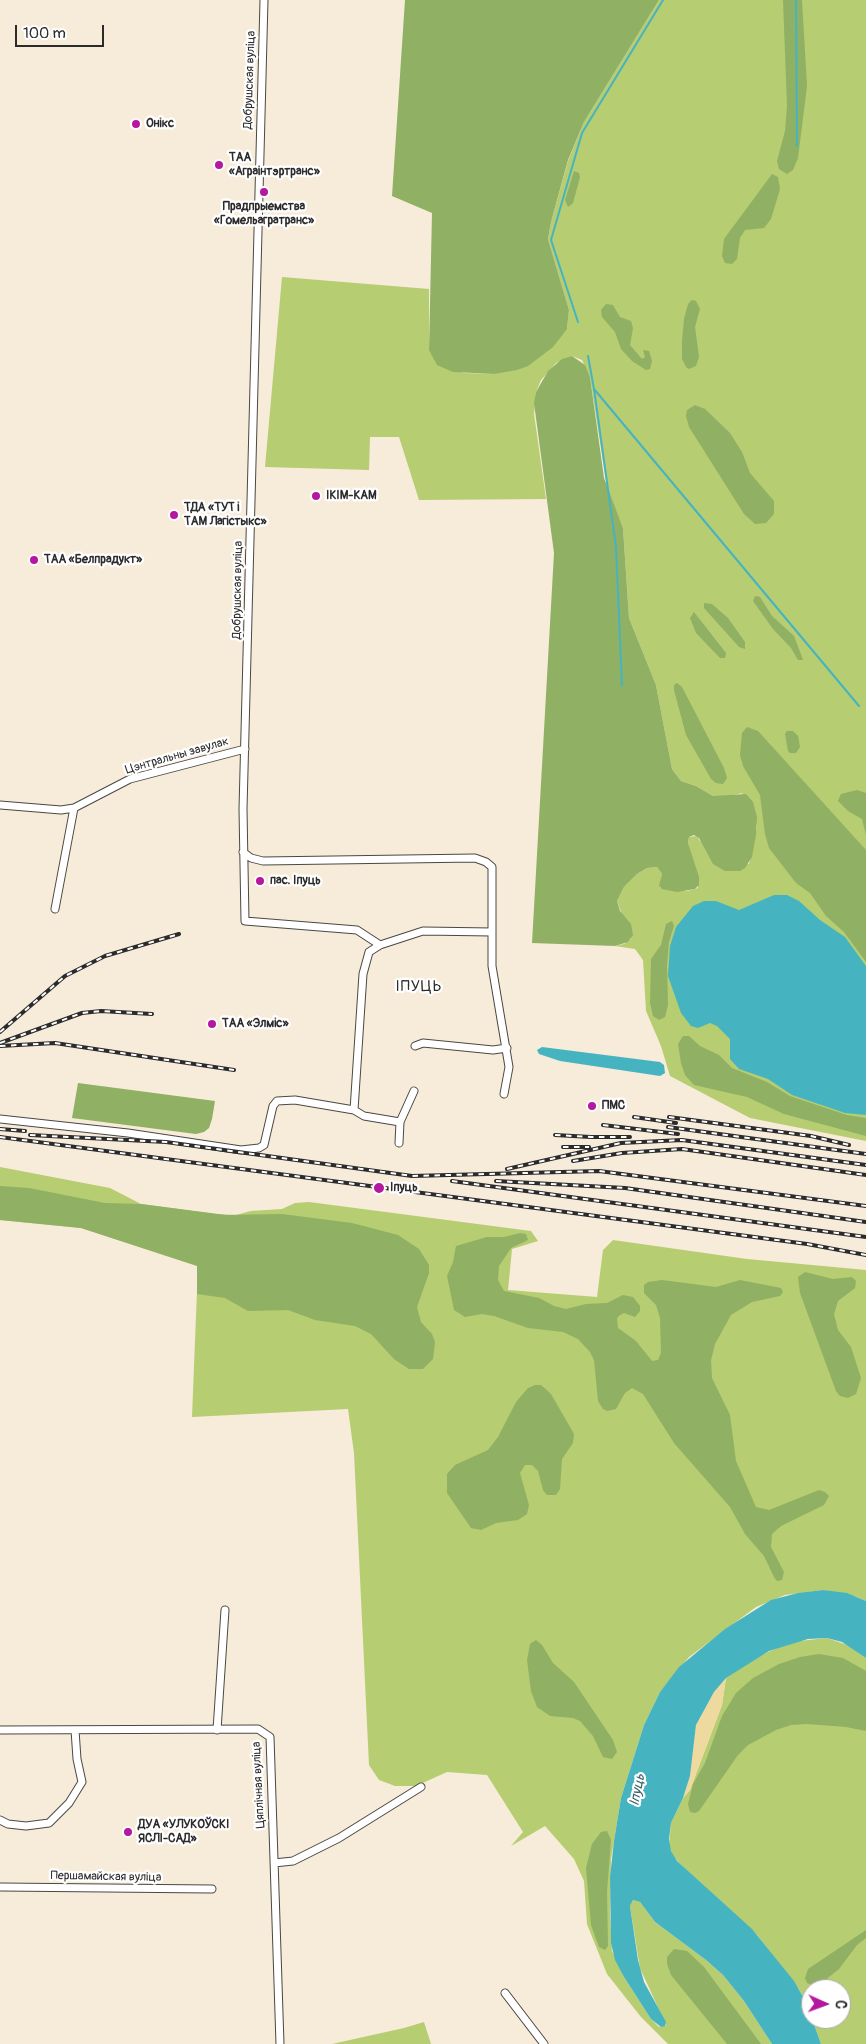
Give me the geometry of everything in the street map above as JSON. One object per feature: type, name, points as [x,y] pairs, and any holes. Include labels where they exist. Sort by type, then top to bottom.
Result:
[{"type":"street","name":"Добрушская вуліца","points":[[264,0],[245,749],[243,852],[245,921],[357,930],[380,945]]},
{"type":"street","name":"Цэнтральны завулак","points":[[0,805],[61,810],[74,808],[130,779],[245,749]]},
{"type":"street","points":[[55,909],[74,808]]},
{"type":"street","points":[[243,852],[251,858],[263,861],[438,857],[481,860],[492,867],[492,966],[509,1067],[504,1094]]},
{"type":"street","points":[[354,1110],[364,966],[369,952],[380,945],[423,931],[492,932]]},
{"type":"street","points":[[414,1046],[423,1043],[493,1050],[507,1048]]},
{"type":"street","points":[[400,1143],[400,1122],[414,1091]]},
{"type":"street","points":[[0,1119],[128,1133],[241,1150],[259,1148],[264,1145],[272,1106],[277,1101],[295,1100],[354,1110],[364,1116],[400,1122]]},
{"type":"street","points":[[218,1730],[225,1610]]},
{"type":"street","name":"Цяплічная вуліца","points":[[0,1730],[258,1729],[270,1737],[280,2044]]},
{"type":"street","points":[[0,1820],[8,1824],[26,1826],[49,1823],[69,1803],[82,1782],[77,1759],[75,1730]]},
{"type":"street","points":[[274,1863],[294,1861],[339,1838],[421,1787]]},
{"type":"street","name":"Першамайская вуліца","points":[[0,1887],[212,1889]]},
{"type":"street","points":[[505,1993],[544,2044]]},
{"type":"green space","points":[[405,0],[659,0],[584,122],[568,160],[548,239],[569,310],[567,329],[553,347],[528,366],[517,370],[494,374],[453,372],[437,365],[429,350],[432,213],[392,196]]},
{"type":"green space","points":[[659,0],[866,0],[866,1141],[750,1118],[670,1076],[661,1046],[646,1011],[643,960],[635,949],[615,946],[624,944],[631,939],[617,901],[624,887],[637,874],[647,868],[657,867],[662,874],[660,888],[687,891],[698,888],[688,843],[689,837],[697,836],[700,841],[749,864],[757,826],[742,793],[726,797],[713,796],[696,786],[681,781],[672,769],[656,685],[629,618],[623,528],[607,488],[590,377],[582,360],[572,356],[556,363],[541,380],[536,392],[534,414],[546,499],[419,500],[399,437],[370,437],[369,470],[265,467],[282,277],[429,289],[429,350],[463,373],[494,374],[567,329],[569,310],[548,239],[568,161],[584,122]]},
{"type":"green space","points":[[783,0],[802,0],[807,86],[798,158],[793,170],[787,174],[779,169],[777,161],[785,131],[787,106]]},
{"type":"green space","points":[[574,171],[579,173],[580,177],[573,203],[568,207],[565,200]]},
{"type":"green space","points":[[772,174],[778,177],[780,189],[771,219],[764,228],[745,230],[740,238],[737,259],[732,264],[725,263],[722,256],[724,239]]},
{"type":"green space","points":[[692,300],[696,301],[700,309],[695,327],[699,357],[696,366],[689,369],[682,359],[682,341],[684,319],[688,304]]},
{"type":"green space","points":[[606,304],[613,305],[620,317],[631,321],[633,328],[630,345],[642,359],[645,357],[643,350],[649,351],[652,361],[650,369],[646,370],[632,361],[621,349],[615,332],[602,317],[601,310]]},
{"type":"green space","points":[[572,356],[585,365],[590,377],[604,478],[623,528],[629,618],[656,685],[672,769],[681,781],[696,786],[713,796],[746,794],[753,802],[757,817],[752,857],[745,868],[740,871],[725,871],[713,864],[699,838],[694,835],[689,837],[688,843],[699,877],[699,885],[695,889],[677,892],[662,889],[659,886],[662,874],[657,867],[647,868],[637,874],[624,887],[617,901],[620,911],[631,924],[633,935],[628,942],[615,946],[532,943],[554,553],[534,403],[536,392],[548,371],[562,359]]},
{"type":"green space","points":[[695,405],[705,409],[730,433],[742,452],[750,473],[774,501],[774,514],[766,523],[755,524],[744,514],[689,427],[686,416],[687,410]]},
{"type":"green space","points":[[755,596],[760,597],[772,616],[794,636],[803,660],[798,660],[791,648],[773,629],[753,601]]},
{"type":"green space","points":[[704,603],[712,604],[728,618],[745,642],[745,649],[739,647],[704,608]]},
{"type":"green space","points":[[694,612],[726,653],[725,658],[720,658],[696,633],[690,618]]},
{"type":"green space","points":[[677,683],[682,687],[724,768],[727,778],[723,784],[716,783],[711,779],[686,735],[674,690],[674,685]]},
{"type":"green space","points":[[747,727],[758,731],[866,850],[866,962],[844,932],[826,916],[810,893],[796,883],[769,848],[765,834],[760,795],[743,766],[740,755],[742,733]]},
{"type":"green space","points":[[787,731],[793,731],[798,736],[800,747],[796,753],[788,751],[785,734]]},
{"type":"green space","points":[[857,790],[866,793],[866,835],[862,819],[848,811],[838,801],[841,794]]},
{"type":"green space","points":[[672,921],[674,926],[669,942],[667,965],[668,1005],[665,1017],[659,1020],[653,1016],[650,1003],[651,959],[661,945],[666,924]]},
{"type":"green space","points":[[683,1036],[689,1036],[700,1046],[719,1055],[732,1068],[767,1082],[790,1096],[847,1115],[866,1118],[866,1136],[784,1114],[747,1097],[694,1085],[685,1075],[681,1063],[678,1044]]},
{"type":"green space","points":[[78,1083],[215,1101],[212,1119],[209,1128],[204,1132],[196,1134],[72,1118]]},
{"type":"green space","points":[[0,1167],[110,1188],[141,1204],[215,1214],[236,1215],[251,1211],[282,1209],[295,1203],[309,1202],[531,1231],[538,1241],[512,1249],[508,1290],[597,1297],[603,1250],[613,1240],[747,1259],[866,1270],[866,1601],[857,1597],[823,1590],[785,1595],[756,1607],[689,1657],[660,1692],[644,1725],[621,1798],[611,1859],[610,1914],[612,1951],[624,1977],[651,2019],[659,2027],[666,2025],[640,1968],[630,1906],[633,1900],[640,1902],[655,1922],[723,1975],[744,2001],[772,2044],[668,2044],[641,2017],[607,1974],[587,1924],[584,1881],[574,1859],[545,1826],[511,1846],[523,1832],[487,1775],[447,1772],[416,1786],[395,1786],[379,1780],[369,1765],[354,1453],[348,1409],[192,1417],[198,1266],[81,1228],[0,1220]]},
{"type":"green space","points":[[0,1186],[29,1188],[105,1203],[141,1204],[226,1215],[282,1214],[352,1223],[398,1235],[419,1249],[429,1265],[429,1273],[417,1307],[421,1322],[432,1334],[435,1342],[433,1359],[423,1369],[409,1369],[394,1359],[371,1334],[355,1326],[315,1320],[288,1310],[248,1311],[225,1298],[197,1294],[197,1266],[81,1228],[0,1220]]},
{"type":"green space","points":[[520,1233],[526,1234],[528,1240],[511,1248],[499,1266],[498,1280],[504,1291],[539,1298],[554,1306],[566,1309],[586,1304],[607,1303],[623,1295],[633,1297],[640,1306],[640,1311],[635,1317],[624,1313],[620,1315],[617,1318],[618,1328],[636,1341],[652,1361],[658,1360],[661,1353],[660,1318],[656,1305],[644,1293],[644,1285],[648,1282],[662,1280],[716,1287],[740,1280],[781,1288],[783,1292],[780,1296],[752,1302],[731,1315],[715,1344],[711,1360],[712,1378],[730,1415],[736,1461],[756,1507],[769,1510],[819,1490],[829,1496],[824,1505],[781,1526],[772,1534],[771,1547],[784,1572],[782,1580],[777,1581],[774,1577],[764,1556],[745,1534],[730,1507],[674,1443],[643,1394],[632,1388],[625,1393],[616,1409],[607,1411],[603,1409],[598,1401],[594,1360],[590,1352],[578,1339],[563,1332],[528,1328],[494,1316],[482,1314],[465,1317],[454,1310],[447,1276],[453,1262],[456,1246],[487,1237],[504,1237]]},
{"type":"green space","points":[[805,1272],[833,1279],[852,1277],[856,1281],[855,1288],[838,1301],[834,1314],[838,1330],[851,1347],[861,1378],[856,1394],[848,1398],[840,1396],[836,1391],[800,1293],[798,1277]]},
{"type":"green space","points":[[541,1385],[551,1394],[574,1434],[573,1443],[562,1459],[560,1489],[556,1495],[547,1495],[543,1490],[538,1471],[532,1465],[525,1465],[520,1473],[529,1505],[527,1514],[518,1520],[496,1523],[481,1530],[471,1528],[447,1493],[447,1474],[455,1465],[488,1450],[498,1437],[516,1402],[528,1388]]},
{"type":"green space","points":[[827,1638],[850,1646],[866,1658],[866,2044],[821,2044],[816,2029],[851,2029],[851,1979],[801,1979],[801,1993],[757,1935],[682,1866],[673,1856],[669,1846],[671,1823],[683,1798],[690,1790],[722,1705],[726,1678],[753,1659],[779,1647],[799,1641]]},
{"type":"green space","points":[[536,1640],[542,1645],[553,1663],[574,1682],[613,1740],[617,1752],[612,1759],[603,1757],[593,1736],[580,1721],[573,1718],[550,1716],[537,1707],[531,1691],[527,1660],[530,1644]]},
{"type":"green space","points":[[819,1654],[843,1658],[866,1671],[866,1731],[846,1727],[807,1724],[791,1725],[776,1730],[748,1745],[738,1755],[699,1811],[695,1813],[690,1812],[688,1804],[693,1784],[705,1763],[722,1716],[736,1693],[753,1678],[779,1664],[800,1657]]},
{"type":"green space","points":[[607,1831],[611,1840],[607,1892],[608,1946],[605,1950],[599,1947],[591,1925],[586,1868],[592,1844],[601,1832]]},
{"type":"green space","points":[[866,1930],[866,1938],[857,1945],[839,1969],[826,1979],[805,1979],[808,1969]]},
{"type":"green space","points":[[674,1949],[687,1951],[704,1967],[761,2044],[727,2044],[671,1975],[667,1964],[667,1957]]},
{"type":"green space","points":[[424,2022],[431,2044],[332,2044],[404,2028]]},
{"type":"sand","points":[[726,1678],[722,1705],[690,1790],[683,1798],[690,1776],[696,1725],[714,1692]]},
{"type":"water","points":[[774,895],[787,895],[799,901],[820,920],[845,937],[866,966],[866,1115],[845,1113],[792,1095],[768,1079],[739,1069],[730,1059],[730,1039],[717,1026],[710,1023],[698,1028],[691,1026],[681,1013],[668,976],[670,946],[676,927],[693,906],[704,901],[716,901],[739,910]]},
{"type":"water","points":[[542,1047],[660,1062],[664,1065],[665,1073],[660,1076],[560,1061],[539,1054],[537,1050]]},
{"type":"water","points":[[823,1590],[847,1593],[866,1601],[866,1658],[842,1642],[827,1638],[808,1639],[769,1651],[726,1678],[714,1692],[696,1725],[690,1776],[683,1798],[671,1823],[669,1839],[671,1851],[677,1861],[752,1929],[794,1981],[801,1993],[801,2029],[816,2029],[821,2044],[772,2044],[744,2001],[723,1975],[655,1922],[640,1902],[633,1900],[630,1906],[638,1960],[644,1982],[666,2022],[665,2026],[661,2027],[651,2019],[624,1977],[615,1960],[611,1943],[610,1877],[614,1841],[621,1798],[644,1725],[660,1692],[679,1667],[725,1629],[771,1600],[798,1593]]},
{"type":"waterway","points":[[578,322],[551,240],[582,133],[663,0]]},
{"type":"waterway","points":[[796,0],[797,146]]},
{"type":"waterway","points":[[588,356],[616,547],[622,686]]},
{"type":"waterway","points":[[594,389],[859,706]]},
{"type":"railway","points":[[0,1032],[65,976],[105,956],[179,934]]},
{"type":"railway","points":[[0,1043],[82,1013],[101,1011],[152,1014]]},
{"type":"railway","points":[[0,1046],[55,1043],[234,1070]]},
{"type":"railway","points":[[634,1117],[676,1123]]},
{"type":"railway","points":[[669,1117],[811,1136],[849,1145]]},
{"type":"railway","points":[[603,1125],[678,1134]]},
{"type":"railway","points":[[668,1127],[866,1154]]},
{"type":"railway","points":[[0,1129],[25,1131]]},
{"type":"railway","points":[[30,1135],[166,1142],[412,1176],[599,1171],[866,1206]]},
{"type":"railway","points":[[555,1135],[630,1137]]},
{"type":"railway","points":[[0,1137],[807,1244],[866,1255]]},
{"type":"railway","points":[[507,1169],[621,1143],[682,1140],[866,1165]]},
{"type":"railway","points":[[563,1147],[589,1147]]},
{"type":"railway","points":[[573,1161],[622,1153],[682,1149],[866,1175]]},
{"type":"railway","points":[[452,1181],[866,1237]]},
{"type":"railway","points":[[496,1181],[625,1188],[866,1222]]},
{"type":"place","name":"Онікс","points":[[136,124]]},
{"type":"place","name":"ТАА «Аграінтэртранс»","points":[[219,165]]},
{"type":"place","name":"Прадпрыемства «Гомельагратранс»","points":[[264,192]]},
{"type":"place","name":"ІКІМ-КАМ","points":[[316,496]]},
{"type":"place","name":"ТДА «ТУТ і ТАМ Лагістыкс»","points":[[174,515]]},
{"type":"place","name":"ТАА «Белпрадукт»","points":[[34,560]]},
{"type":"place","name":"пас. Іпуць","points":[[260,881]]},
{"type":"place","name":"ТАА «Элміс»","points":[[212,1024]]},
{"type":"place","name":"ПМС","points":[[592,1106]]},
{"type":"place","name":"Іпуць","points":[[379,1188]]},
{"type":"place","name":"ДУА «УЛУКОЎСКІ ЯСЛІ-САД»","points":[[128,1832]]},
{"type":"district","name":"ІПУЦЬ","points":[[419,987]]}]
